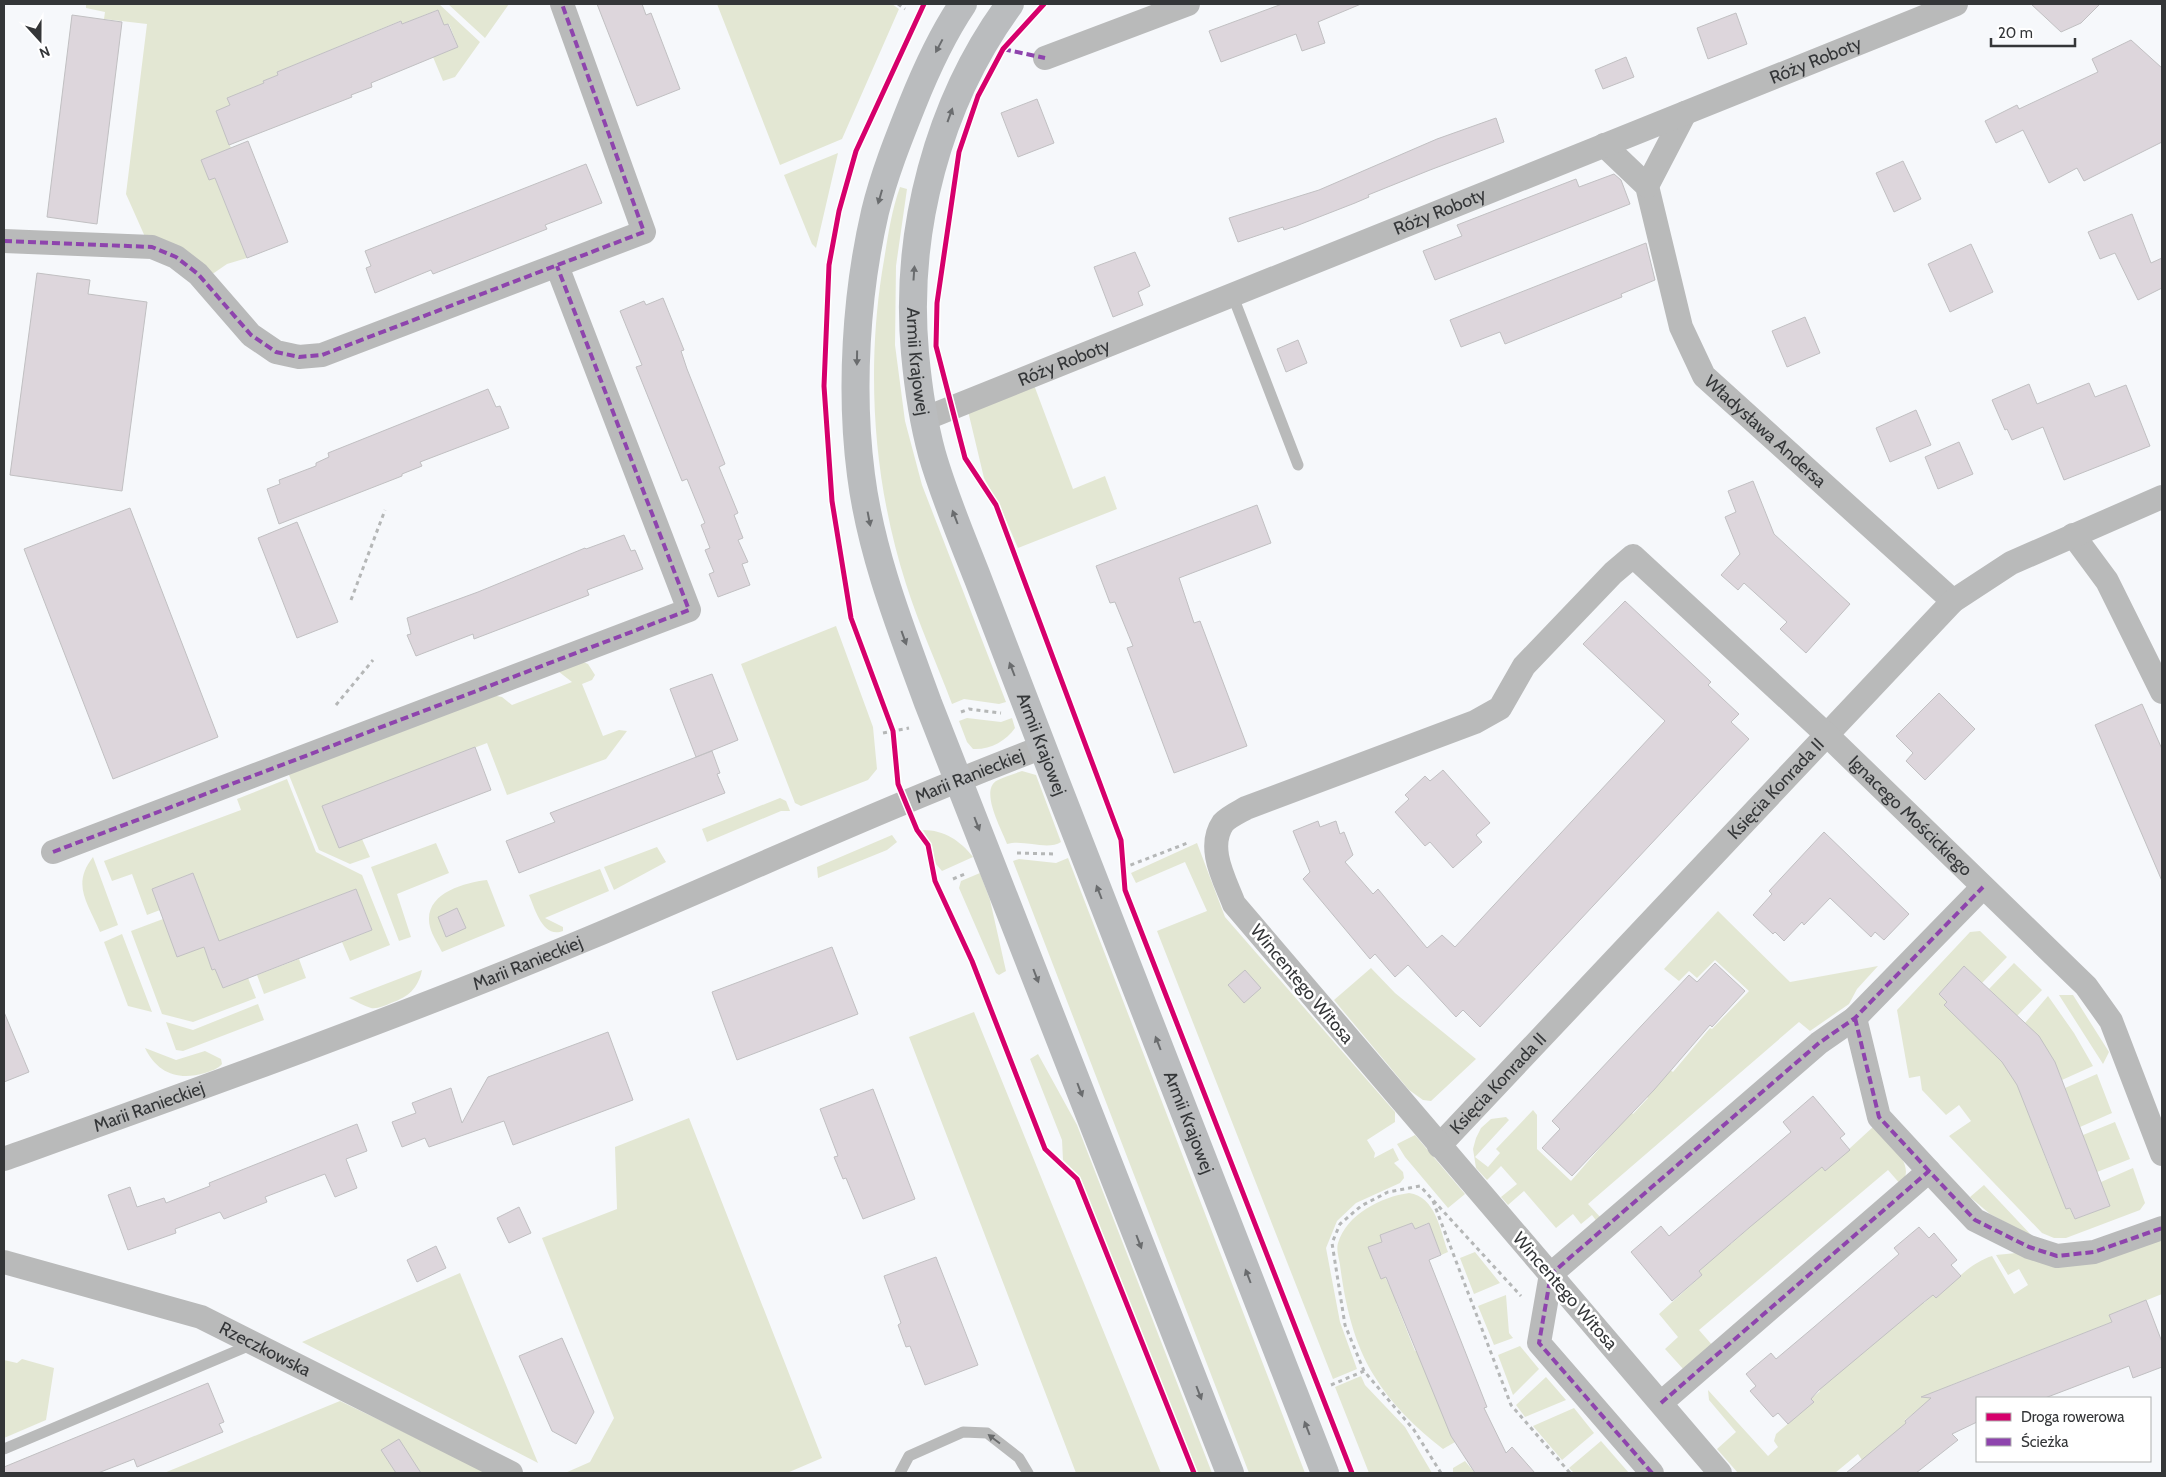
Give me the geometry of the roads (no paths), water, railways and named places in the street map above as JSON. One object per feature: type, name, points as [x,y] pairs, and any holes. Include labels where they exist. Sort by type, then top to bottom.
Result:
[{"type":"main road","points":[[963,4],[936,51],[918,90],[894,150],[875,212],[864,274],[858,339],[857,408],[861,475],[873,538],[888,592],[914,666],[1230,1473]]},
{"type":"main road","name":"Armii Krajowej","points":[[1010,4],[986,41],[962,87],[931,169],[919,222],[914,279],[914,351],[924,419],[943,486],[1325,1473]]},
{"type":"street","points":[[4,242],[152,247],[160,250],[176,257],[198,274],[251,335],[276,352],[299,357],[322,355],[644,232],[562,4]]},
{"type":"street","points":[[1045,58],[1188,4]]},
{"type":"street","name":"Róży Roboty","points":[[924,419],[1956,4]]},
{"type":"street","points":[[1604,145],[1647,186],[1685,113]]},
{"type":"street","name":"Władysława Andersa","points":[[1647,186],[1681,328],[1704,376],[1953,601]]},
{"type":"street","points":[[53,852],[689,610],[557,266]]},
{"type":"street","name":"Księcia Konrada II","points":[[1439,1146],[1953,601],[2011,563],[2162,496]]},
{"type":"street","points":[[2073,535],[2107,581],[2162,692]]},
{"type":"street","name":"Ignacego Mościckiego","points":[[1215,838],[1224,822],[1246,808],[1475,722],[1500,708],[1524,666],[1596,591],[1633,556],[1827,735],[2086,986],[2112,1021],[2162,1154]]},
{"type":"street","name":"Marii Ranieckiej","points":[[4,1159],[247,1071],[450,994],[587,939],[959,779],[1043,747]]},
{"type":"street","name":"Wincentego Witosa","points":[[1215,838],[1218,860],[1234,904],[1720,1473]]},
{"type":"street","points":[[1652,1473],[1539,1343],[1551,1274],[1819,1043],[1855,1018],[1983,887]]},
{"type":"street","points":[[1855,1018],[1879,1118],[1975,1220],[2028,1248],[2057,1256],[2094,1252],[2162,1228]]},
{"type":"street","points":[[1661,1403],[1929,1171]]},
{"type":"street","name":"Rzeczkowska","points":[[4,1262],[201,1317],[511,1473]]},
{"type":"lane","points":[[1232,294],[1298,465]]},
{"type":"lane","points":[[4,1450],[254,1344]]},
{"type":"lane","points":[[900,1473],[909,1456],[962,1432],[987,1434],[1019,1458],[1028,1473]]}]
